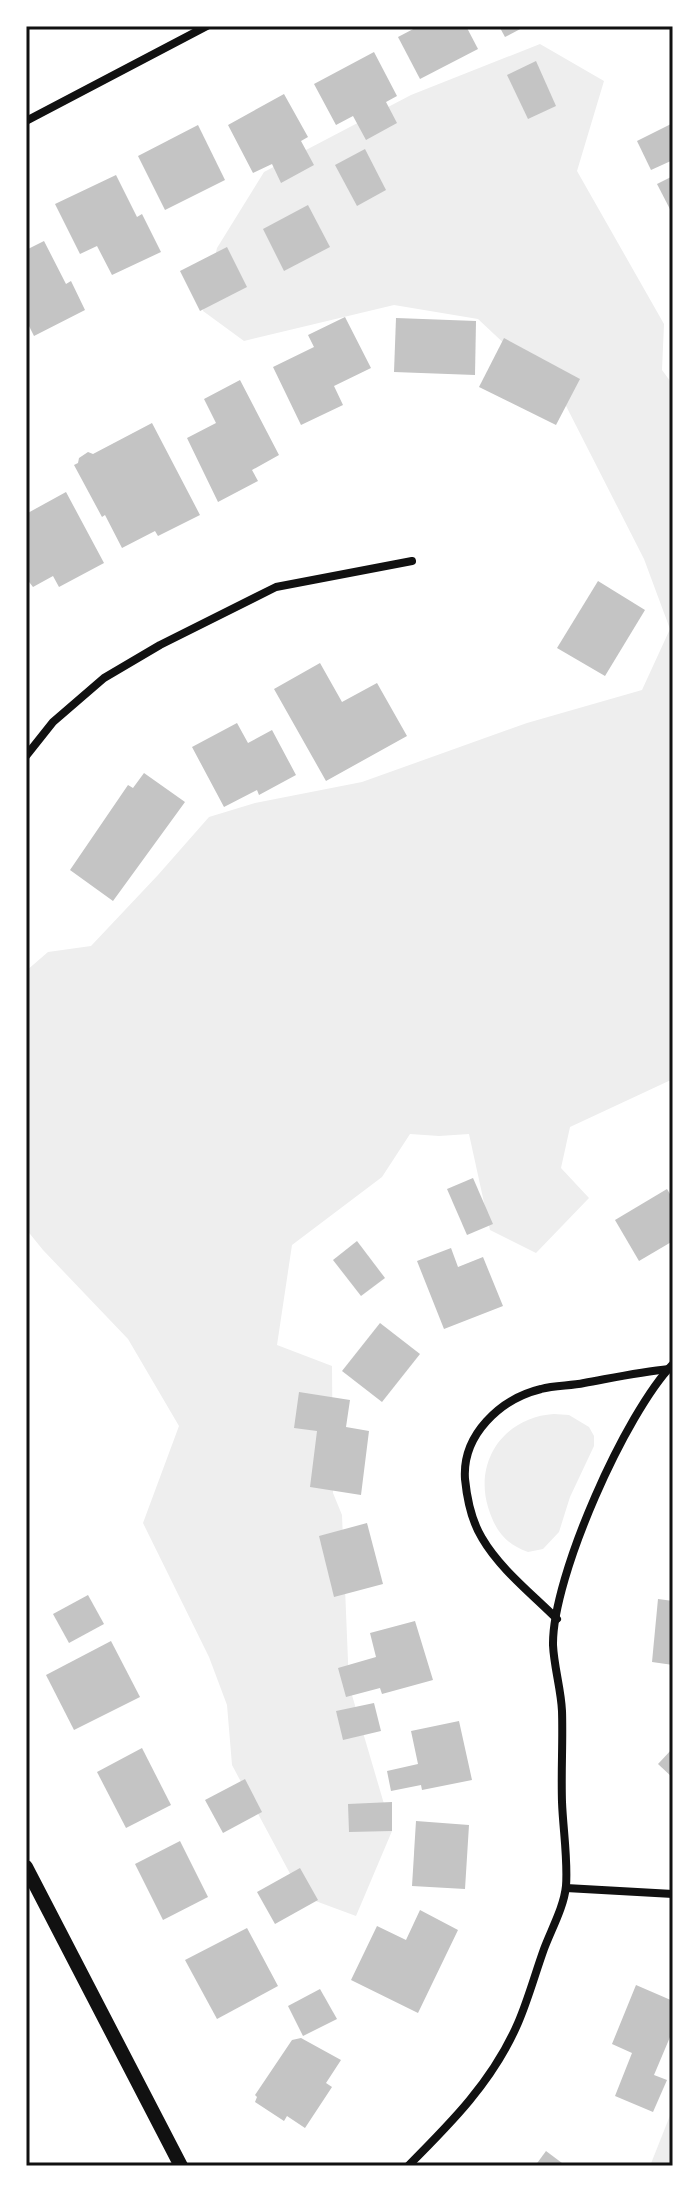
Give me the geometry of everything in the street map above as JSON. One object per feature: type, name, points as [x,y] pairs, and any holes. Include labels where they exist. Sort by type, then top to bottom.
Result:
[{"type":"street","points":[[26,121],[207,26]]},
{"type":"street","points":[[26,756],[53,722],[104,678],[160,645],[276,587],[412,561]]},
{"type":"street","points":[[557,1619],[494,1556],[481,1536],[466,1491],[464,1462],[471,1440],[489,1418],[514,1399],[541,1389],[671,1367]]},
{"type":"street","points":[[408,2166],[456,2119],[499,2060],[518,2024],[566,1888],[560,1746],[562,1711],[553,1643],[557,1619],[572,1556],[597,1490],[627,1432],[671,1367]]},
{"type":"street","points":[[26,1867],[181,2166]]},
{"type":"street","points":[[566,1888],[673,1894]]},
{"type":"shaded area","points":[[540,44],[604,81],[577,171],[664,324],[662,370],[673,385],[673,1079],[570,1127],[561,1168],[589,1198],[536,1253],[490,1230],[469,1134],[410,1134],[382,1177],[292,1245],[277,1345],[332,1366],[333,1493],[342,1515],[349,1685],[392,1831],[356,1916],[302,1896],[232,1765],[227,1705],[209,1657],[143,1523],[179,1426],[128,1339],[26,1229],[26,971],[48,952],[91,946],[209,817],[255,803],[362,782],[527,723],[642,690],[670,629],[644,559],[562,398],[478,319],[394,305],[244,341],[203,311],[217,248],[264,172],[411,95]]},
{"type":"shaded area","points":[[554,1414],[569,1415],[589,1427],[594,1436],[594,1446],[570,1497],[559,1532],[543,1549],[528,1552],[507,1540],[494,1523],[485,1490],[486,1473],[497,1444],[508,1432],[521,1423]]},
{"type":"shaded area","points":[[673,2108],[673,2166],[650,2166]]},
{"type":"building","points":[[419,26],[466,26],[478,49],[420,79],[398,37]]},
{"type":"building","points":[[499,26],[526,26],[505,37]]},
{"type":"building","points":[[374,52],[397,96],[386,102],[397,123],[366,140],[353,116],[336,125],[314,84]]},
{"type":"building","points":[[536,61],[556,106],[528,119],[507,75]]},
{"type":"building","points":[[284,94],[308,137],[301,141],[314,165],[281,183],[272,164],[253,173],[228,125]]},
{"type":"building","points":[[673,123],[673,160],[651,170],[637,141]]},
{"type":"building","points":[[198,125],[225,180],[165,210],[138,156]]},
{"type":"building","points":[[365,149],[386,190],[357,206],[335,165]]},
{"type":"building","points":[[116,175],[137,217],[142,214],[161,252],[112,275],[97,246],[80,254],[55,204]]},
{"type":"building","points":[[673,176],[673,215],[657,184]]},
{"type":"building","points":[[308,205],[330,247],[284,271],[263,229]]},
{"type":"building","points":[[44,241],[66,284],[71,281],[85,310],[34,336],[26,320],[26,250]]},
{"type":"building","points":[[227,247],[247,287],[200,311],[180,271]]},
{"type":"building","points":[[345,317],[371,368],[334,386],[343,405],[301,425],[273,367],[314,347],[308,335]]},
{"type":"building","points":[[396,318],[476,321],[475,375],[394,372]]},
{"type":"building","points":[[504,338],[580,379],[556,425],[479,387]]},
{"type":"building","points":[[240,380],[279,455],[252,470],[258,481],[218,502],[187,438],[216,423],[204,399]]},
{"type":"building","points":[[152,423],[200,515],[158,536],[155,531],[122,548],[74,465],[88,452],[93,454]]},
{"type":"building","points":[[66,492],[104,563],[59,587],[53,576],[33,587],[26,578],[26,514]]},
{"type":"building","points":[[598,581],[645,610],[605,676],[557,648]]},
{"type":"building","points":[[320,663],[342,702],[377,683],[407,736],[326,781],[274,689]]},
{"type":"building","points":[[237,723],[248,743],[272,730],[296,775],[259,795],[257,790],[224,807],[192,747]]},
{"type":"building","points":[[144,773],[185,802],[113,901],[70,870],[128,785],[133,788]]},
{"type":"building","points":[[473,1178],[493,1224],[467,1235],[447,1189]]},
{"type":"building","points":[[667,1189],[673,1199],[673,1241],[639,1261],[615,1220]]},
{"type":"building","points":[[357,1241],[385,1278],[361,1296],[333,1260]]},
{"type":"building","points":[[451,1248],[458,1267],[483,1257],[503,1306],[444,1329],[417,1261]]},
{"type":"building","points":[[380,1323],[420,1354],[382,1402],[342,1371]]},
{"type":"building","points":[[299,1392],[350,1400],[346,1427],[369,1431],[361,1495],[310,1487],[317,1431],[294,1428]]},
{"type":"building","points":[[367,1523],[383,1584],[334,1597],[319,1536]]},
{"type":"building","points":[[88,1595],[104,1624],[69,1643],[53,1614]]},
{"type":"building","points":[[658,1599],[673,1601],[673,1665],[652,1662]]},
{"type":"building","points":[[415,1621],[433,1680],[382,1694],[380,1688],[346,1697],[338,1668],[376,1657],[370,1633]]},
{"type":"building","points":[[111,1641],[140,1697],[74,1730],[46,1675]]},
{"type":"building","points":[[374,1703],[381,1731],[343,1740],[336,1711]]},
{"type":"building","points":[[459,1721],[472,1780],[422,1790],[421,1785],[391,1791],[387,1771],[418,1764],[411,1731]]},
{"type":"building","points":[[142,1748],[171,1805],[126,1828],[97,1772]]},
{"type":"building","points":[[673,1748],[673,1778],[658,1764]]},
{"type":"building","points":[[245,1779],[262,1812],[223,1833],[205,1800]]},
{"type":"building","points":[[392,1802],[392,1831],[349,1832],[348,1804]]},
{"type":"building","points":[[416,1821],[469,1825],[465,1889],[412,1886]]},
{"type":"building","points":[[180,1841],[208,1897],[163,1920],[135,1864]]},
{"type":"building","points":[[300,1868],[318,1900],[275,1924],[257,1892]]},
{"type":"building","points":[[420,1910],[458,1930],[418,2013],[351,1980],[377,1926],[406,1940]]},
{"type":"building","points":[[247,1928],[278,1986],[217,2019],[185,1960]]},
{"type":"building","points":[[636,1985],[673,2001],[673,2030],[654,2075],[667,2080],[653,2112],[615,2096],[632,2053],[612,2044]]},
{"type":"building","points":[[320,1989],[337,2019],[303,2036],[288,2006]]},
{"type":"building","points":[[301,2038],[341,2060],[326,2083],[332,2087],[305,2128],[287,2116],[284,2121],[255,2102],[255,2095],[292,2040]]},
{"type":"building","points":[[546,2151],[566,2166],[535,2166]]}]
